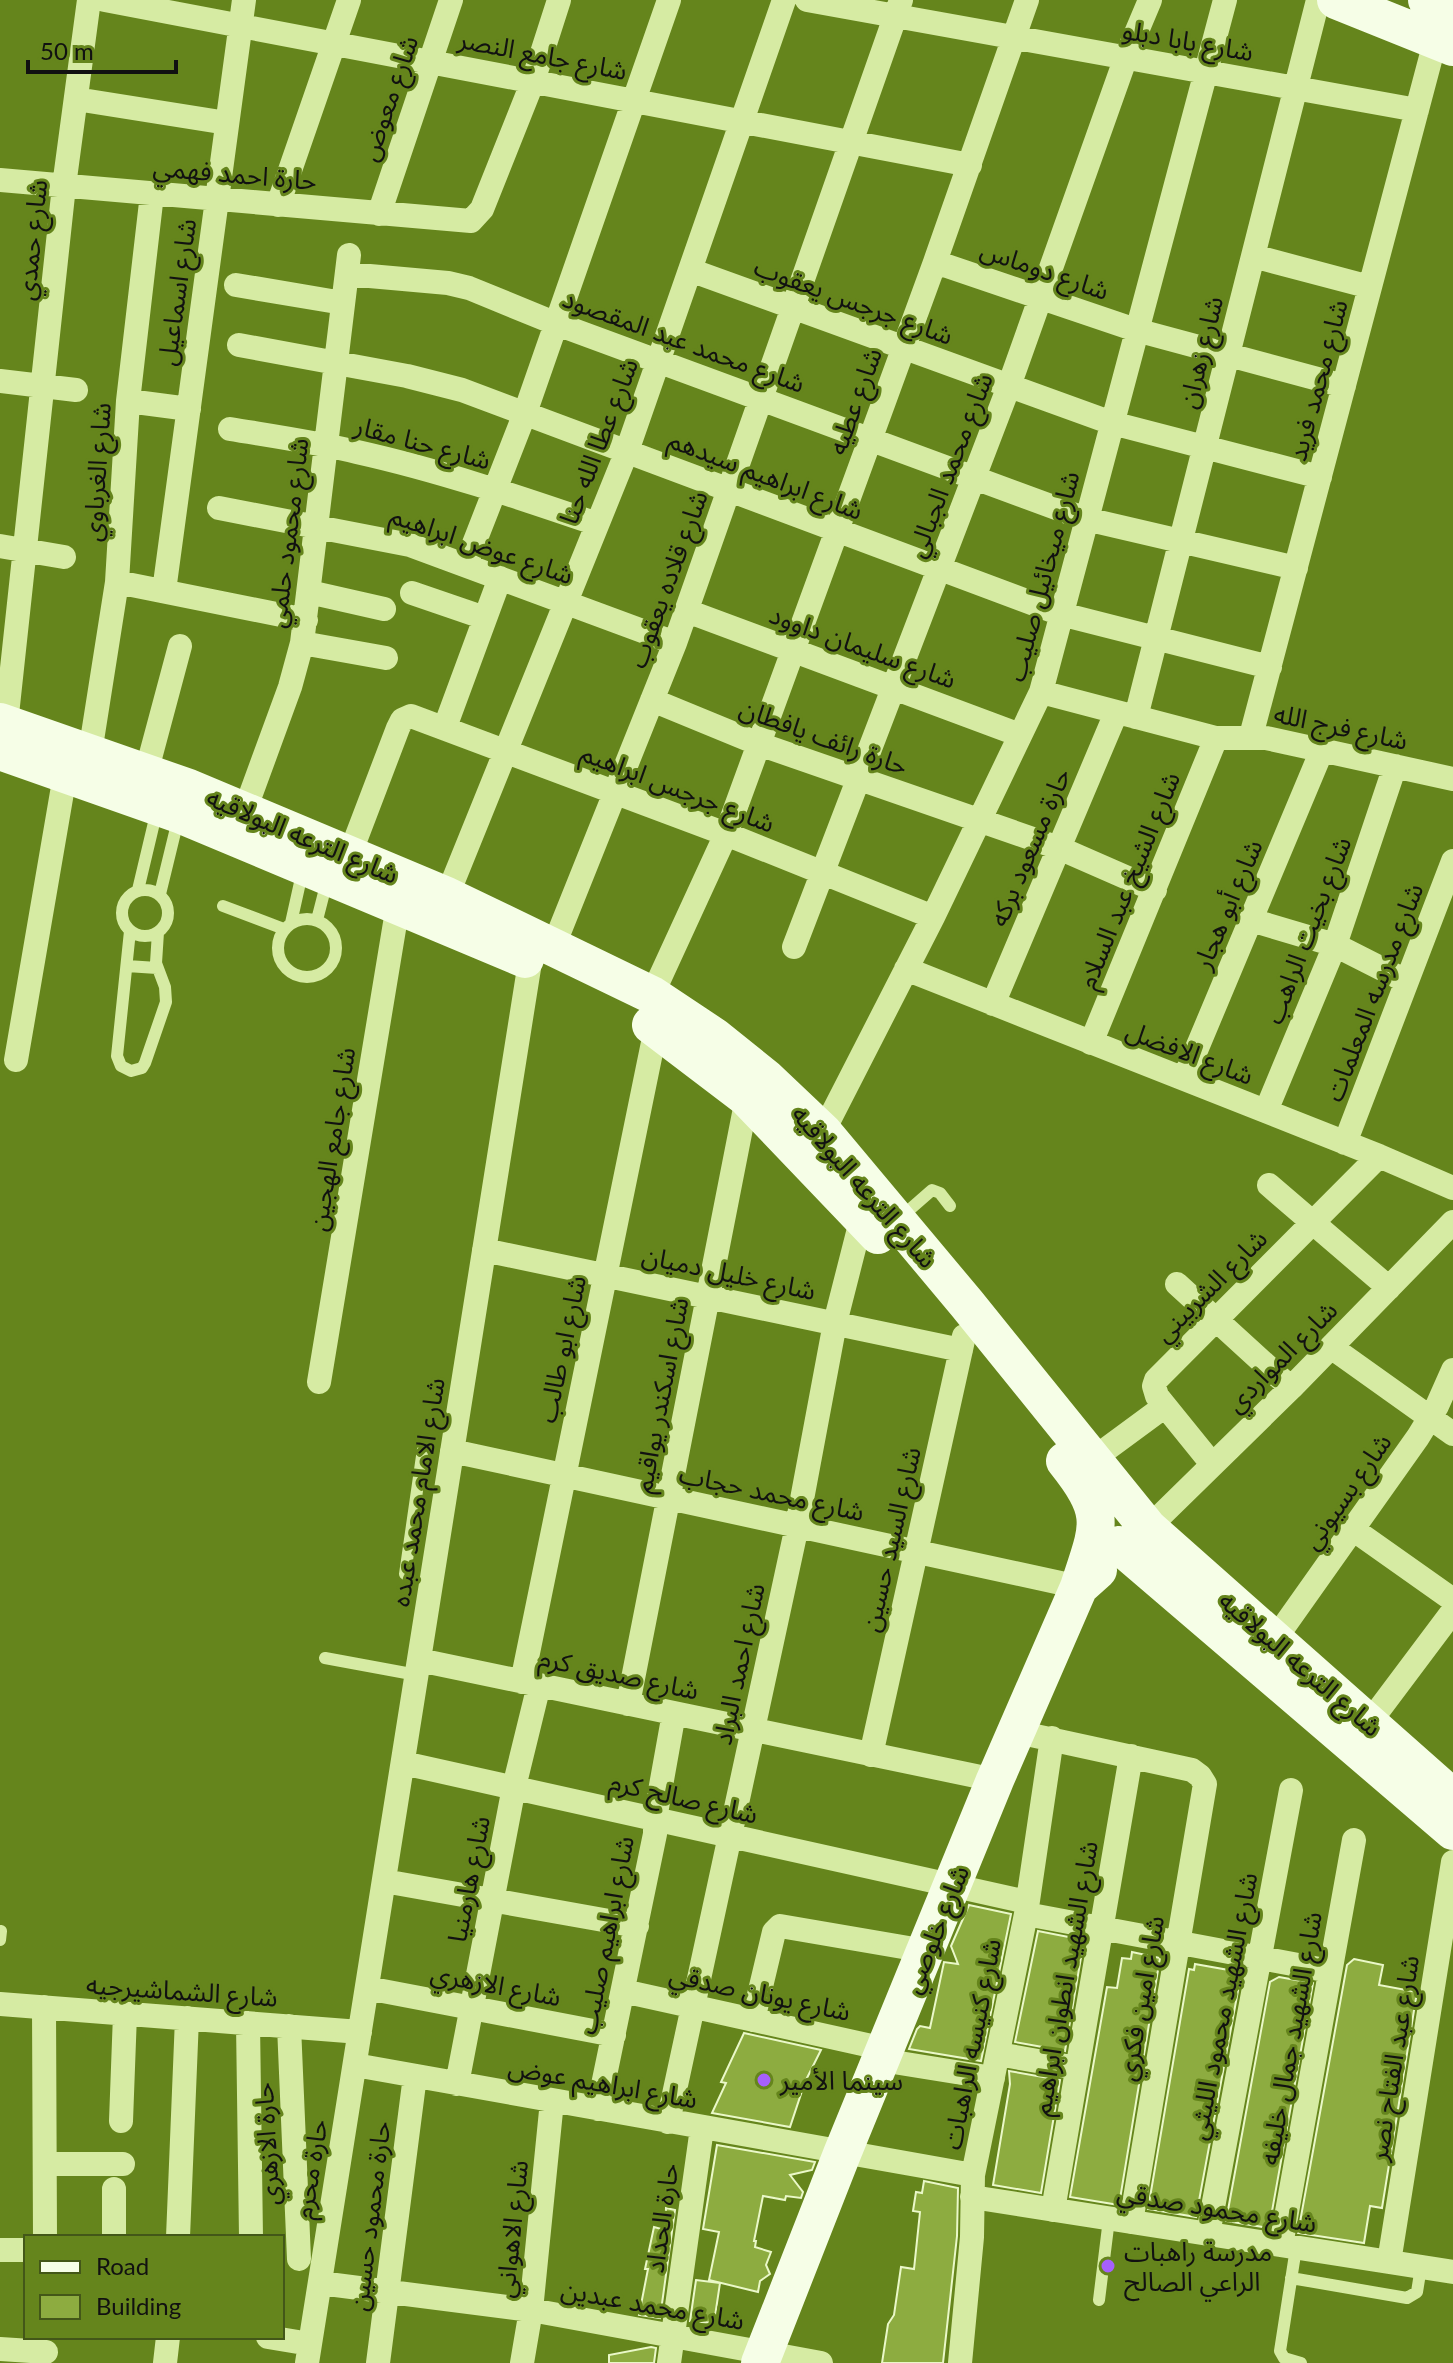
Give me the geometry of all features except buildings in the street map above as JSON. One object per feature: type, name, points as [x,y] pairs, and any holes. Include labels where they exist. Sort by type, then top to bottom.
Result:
[{"type":"main road","points":[[1336,0],[1447,33]]},
{"type":"main road","points":[[1427,0],[1447,33]]},
{"type":"main road","name":"شارع الترعه البولاقيه","points":[[2,732],[77,764],[168,796],[327,865],[447,896],[542,954],[725,1045],[766,1078],[823,1132],[880,1218],[1093,1501],[1098,1517],[1097,1532],[1079,1587]]},
{"type":"main road","name":"شارع الترعه البولاقيه","points":[[168,796],[245,810],[327,865],[398,905],[542,954]]},
{"type":"main road","name":"شارع الترعه البولاقيه","points":[[654,1011],[880,1218]]},
{"type":"main road","name":"شارع الترعه البولاقيه","points":[[961,1327],[1093,1459],[1133,1528],[1453,1831]]},
{"type":"main road","name":"شارع الترعه البولاقيه","points":[[1133,1528],[1275,1639],[1453,1798]]},
{"type":"main road","name":"شارع خلوصي","points":[[763,2357],[842,2154],[995,1780],[1035,1735],[1079,1587],[1133,1528]]},
{"type":"street","name":"شارع حمدي","points":[[2,732],[12,548],[44,386],[64,186],[89,0]]},
{"type":"street","name":"شارع جامع النصر","points":[[105,0],[182,7],[240,26],[970,165]]},
{"type":"street","name":"شارع اسماعيل","points":[[164,591],[244,0]]},
{"type":"street","points":[[278,205],[349,0]]},
{"type":"street","name":"شارع معوض","points":[[379,214],[451,0]]},
{"type":"street","points":[[533,81],[559,0]]},
{"type":"street","points":[[466,564],[525,413],[669,0]]},
{"type":"street","name":"شارع عطا الله حنا","points":[[447,896],[627,451],[784,0]]},
{"type":"street","name":"شارع بابا دبلو","points":[[807,0],[898,8],[1016,37],[1417,110]]},
{"type":"street","name":"شارع عطيه","points":[[654,1011],[726,834],[935,262],[1027,0]]},
{"type":"street","name":"شارع محمد الجبالي","points":[[794,947],[1009,386],[1126,57],[1150,0]]},
{"type":"street","name":"شارع ميخائيل صليب","points":[[823,1132],[933,917],[1041,692],[1225,0]]},
{"type":"street","name":"شارع زهران","points":[[1126,715],[1156,639],[1318,0]]},
{"type":"street","name":"شارع قلاده يعقوب","points":[[542,954],[616,794],[675,643],[898,8]]},
{"type":"street","name":"شارع محمد فريد","points":[[1251,736],[1417,110],[1447,33]]},
{"type":"street","name":"حارة احمد فهمي","points":[[0,180],[465,222],[477,217],[482,209],[533,81]]},
{"type":"street","points":[[76,99],[227,123]]},
{"type":"street","name":"شارع الغرباوي","points":[[16,1060],[117,582],[128,401],[152,194]]},
{"type":"street","points":[[1253,256],[1370,287]]},
{"type":"street","name":"شارع دوماس","points":[[935,262],[1136,330],[1344,386]]},
{"type":"street","name":"شارع محمد عبد المقصود","points":[[348,264],[469,288],[557,324],[1086,519],[1296,568]]},
{"type":"street","name":"شارع محمود حلمي","points":[[245,810],[290,687],[304,632],[348,264]]},
{"type":"street","name":"شارع جرجس يعقوب","points":[[690,270],[1112,423],[1320,477]]},
{"type":"street","points":[[236,285],[343,303]]},
{"type":"street","name":"شارع ابراهيم سيدهم","points":[[239,345],[451,387],[1061,614],[1270,667]]},
{"type":"street","points":[[0,381],[76,390]]},
{"type":"street","points":[[128,401],[189,409]]},
{"type":"street","name":"شارع حنا مقار","points":[[230,429],[382,458],[496,490],[597,524]]},
{"type":"street","name":"شارع عوض ابراهيم","points":[[219,508],[410,545],[675,643]]},
{"type":"street","points":[[12,548],[64,557]]},
{"type":"street","points":[[445,727],[500,578]]},
{"type":"street","points":[[117,582],[164,591],[386,658]]},
{"type":"street","points":[[309,592],[384,609]]},
{"type":"street","points":[[412,593],[485,618]]},
{"type":"street","name":"شارع سليمان داوود","points":[[687,611],[1020,735]]},
{"type":"street","points":[[168,796],[180,646]]},
{"type":"street","name":"شارع فرج الله","points":[[1041,692],[1216,738],[1251,736],[1453,779]]},
{"type":"street","name":"حارة رائف يافطان","points":[[652,700],[759,744],[1059,848],[1155,890]]},
{"type":"street","name":"حارة مسعود بركه","points":[[993,1004],[1059,848],[1126,715]]},
{"type":"street","name":"شارع جرجس ابراهيم","points":[[327,865],[402,720],[411,716],[726,834],[933,917]]},
{"type":"street","name":"شارع الشيخ عبد السلام","points":[[1091,1043],[1216,738]]},
{"type":"street","name":"شارع أبو هجار","points":[[1184,1079],[1322,750]]},
{"type":"street","name":"شارع بخيت الراهب","points":[[1266,1111],[1335,945],[1395,766]]},
{"type":"street","name":"شارع مدرسه المعلمات","points":[[1345,1143],[1453,861]]},
{"type":"street","name":"شارع جامع الهجين","points":[[319,1382],[398,905]]},
{"type":"street","points":[[1251,920],[1335,945],[1406,981]]},
{"type":"street","points":[[1430,921],[1453,929]]},
{"type":"street","name":"شارع الامام محمد عبده","points":[[360,2032],[418,1668],[433,1480],[452,1451],[484,1250],[542,954]]},
{"type":"street","name":"شارع الافضل","points":[[906,969],[1453,1188]]},
{"type":"street","name":"شارع ابو طالب","points":[[530,1683],[564,1476],[654,1011]]},
{"type":"street","name":"شارع اسكندر يواقيم","points":[[628,1704],[747,1098]]},
{"type":"street","name":"شارع الشربيني","points":[[1165,1406],[1155,1391],[1156,1380],[1379,1156]]},
{"type":"street","points":[[1269,1185],[1389,1288]]},
{"type":"street","name":"شارع احمد البراد","points":[[668,2122],[797,1526],[835,1323],[880,1218]]},
{"type":"street","name":"شارع المواردي","points":[[1133,1528],[1212,1464],[1453,1222]]},
{"type":"street","name":"شارع خليل دميان","points":[[484,1250],[835,1323],[961,1327]]},
{"type":"street","points":[[1177,1284],[1291,1388]]},
{"type":"street","name":"شارع السيد حسين","points":[[871,1755],[961,1327]]},
{"type":"street","points":[[1331,1347],[1453,1434]]},
{"type":"street","name":"شارع بسيوني","points":[[1275,1639],[1430,1418],[1453,1370]]},
{"type":"street","points":[[1093,1459],[1165,1406],[1212,1464]]},
{"type":"street","name":"شارع محمد حجاب","points":[[452,1451],[1079,1587]]},
{"type":"street","points":[[1354,1530],[1453,1600]]},
{"type":"street","points":[[1369,1723],[1453,1611]]},
{"type":"street","name":"شارع صديق كرم","points":[[418,1668],[530,1683],[995,1780]]},
{"type":"street","name":"شارع هارمنيا","points":[[457,2084],[514,1787],[530,1683]]},
{"type":"street","name":"شارع ابراهيم صليب","points":[[598,2109],[655,1834],[674,1713]]},
{"type":"street","points":[[1035,1735],[1131,1756]]},
{"type":"street","name":"شارع كنيسه الراهبات","points":[[960,2363],[972,2237],[972,2186],[1026,1908],[1035,1735]]},
{"type":"street","name":"شارع امين فكري","points":[[1120,2220],[1178,1943],[1205,1784],[1192,1770],[1131,1756]]},
{"type":"street","name":"شارع الشهيد انطوان ابراهيم","points":[[1053,2210],[1131,1756]]},
{"type":"street","name":"شارع صالح كرم","points":[[403,1763],[953,1885],[1101,1928],[1330,1971]]},
{"type":"street","name":"شارع الشهيد محمود الليثي","points":[[1208,2234],[1291,1790]]},
{"type":"street","name":"شارع الشهيد جمال خليفه","points":[[1288,2246],[1330,1971],[1354,1840]]},
{"type":"street","name":"شارع عبد الفتاح نصر","points":[[1389,2262],[1446,1950],[1453,1862]]},
{"type":"street","points":[[384,1881],[637,1926]]},
{"type":"street","points":[[753,2020],[774,1932],[780,1926],[926,1951]]},
{"type":"street","name":"شارع الازهري","points":[[367,1988],[614,2035]]},
{"type":"street","name":"شارع يونان صدقي","points":[[623,1991],[993,2078]]},
{"type":"street","name":"شارع الشماشيرجيه","points":[[0,2004],[360,2032]]},
{"type":"street","points":[[44,2007],[45,2235]]},
{"type":"street","points":[[121,2121],[125,2014]]},
{"type":"street","points":[[178,2235],[187,2018]]},
{"type":"street","points":[[248,2023],[251,2235]]},
{"type":"street","name":"حارة الازهري","points":[[289,2026],[291,2259]]},
{"type":"street","name":"حارة محرم","points":[[309,2353],[360,2032]]},
{"type":"street","points":[[998,2054],[1077,2068]]},
{"type":"street","name":"شارع ابراهيم عوض","points":[[355,2065],[842,2154],[972,2186]]},
{"type":"street","name":"حارة محمود حسين","points":[[378,2363],[415,2076]]},
{"type":"street","name":"شارع الاهواني","points":[[522,2363],[531,2310],[552,2101]]},
{"type":"street","name":"حارة الحداد","points":[[669,2363],[702,2128]]},
{"type":"street","points":[[45,2164],[123,2164]]},
{"type":"street","name":"شارع محمود صدقي","points":[[972,2186],[1053,2210],[1453,2272]]},
{"type":"street","points":[[114,2189],[114,2235]]},
{"type":"street","points":[[0,2250],[24,2250]]},
{"type":"street","name":"شارع محمد عبدين","points":[[291,2259],[387,2292],[531,2310],[673,2336],[763,2357],[819,2363]]},
{"type":"street","points":[[165,2363],[168,2339]]},
{"type":"street","points":[[273,2339],[309,2353]]},
{"type":"street","points":[[0,2349],[46,2351]]},
{"type":"lane","points":[[138,890],[168,796]]},
{"type":"lane","points":[[160,894],[138,890],[123,904],[122,919],[130,931],[144,936],[158,932],[167,921],[167,906],[160,894],[168,796]]},
{"type":"lane","points":[[317,920],[327,865]]},
{"type":"lane","points":[[223,906],[288,926],[299,919],[317,920],[331,931],[336,949],[330,966],[315,976],[297,975],[283,964],[278,946],[288,926],[327,865]]},
{"type":"lane","points":[[130,931],[117,1056],[121,1066],[131,1071],[142,1068],[145,1063],[165,1010],[165,987],[157,968],[158,932]]},
{"type":"lane","points":[[127,966],[157,968]]},
{"type":"lane","points":[[880,1218],[932,1190],[940,1193],[950,1206]]},
{"type":"lane","points":[[405,1574],[433,1480],[423,1449]]},
{"type":"lane","points":[[325,1658],[418,1668]]},
{"type":"lane","points":[[0,1940],[1,1931]]},
{"type":"lane","points":[[1099,2300],[1120,2220]]},
{"type":"lane","points":[[1288,2246],[1291,2278],[1280,2351],[1283,2361],[1301,2363]]},
{"type":"lane","points":[[1291,2278],[1407,2298],[1417,2292],[1421,2267]]},
{"type":"place","name":"سينما الأمير","points":[[764,2080]]},
{"type":"place","name":"مدرسة راهبات الراعي الصالح","points":[[1108,2266]]}]
